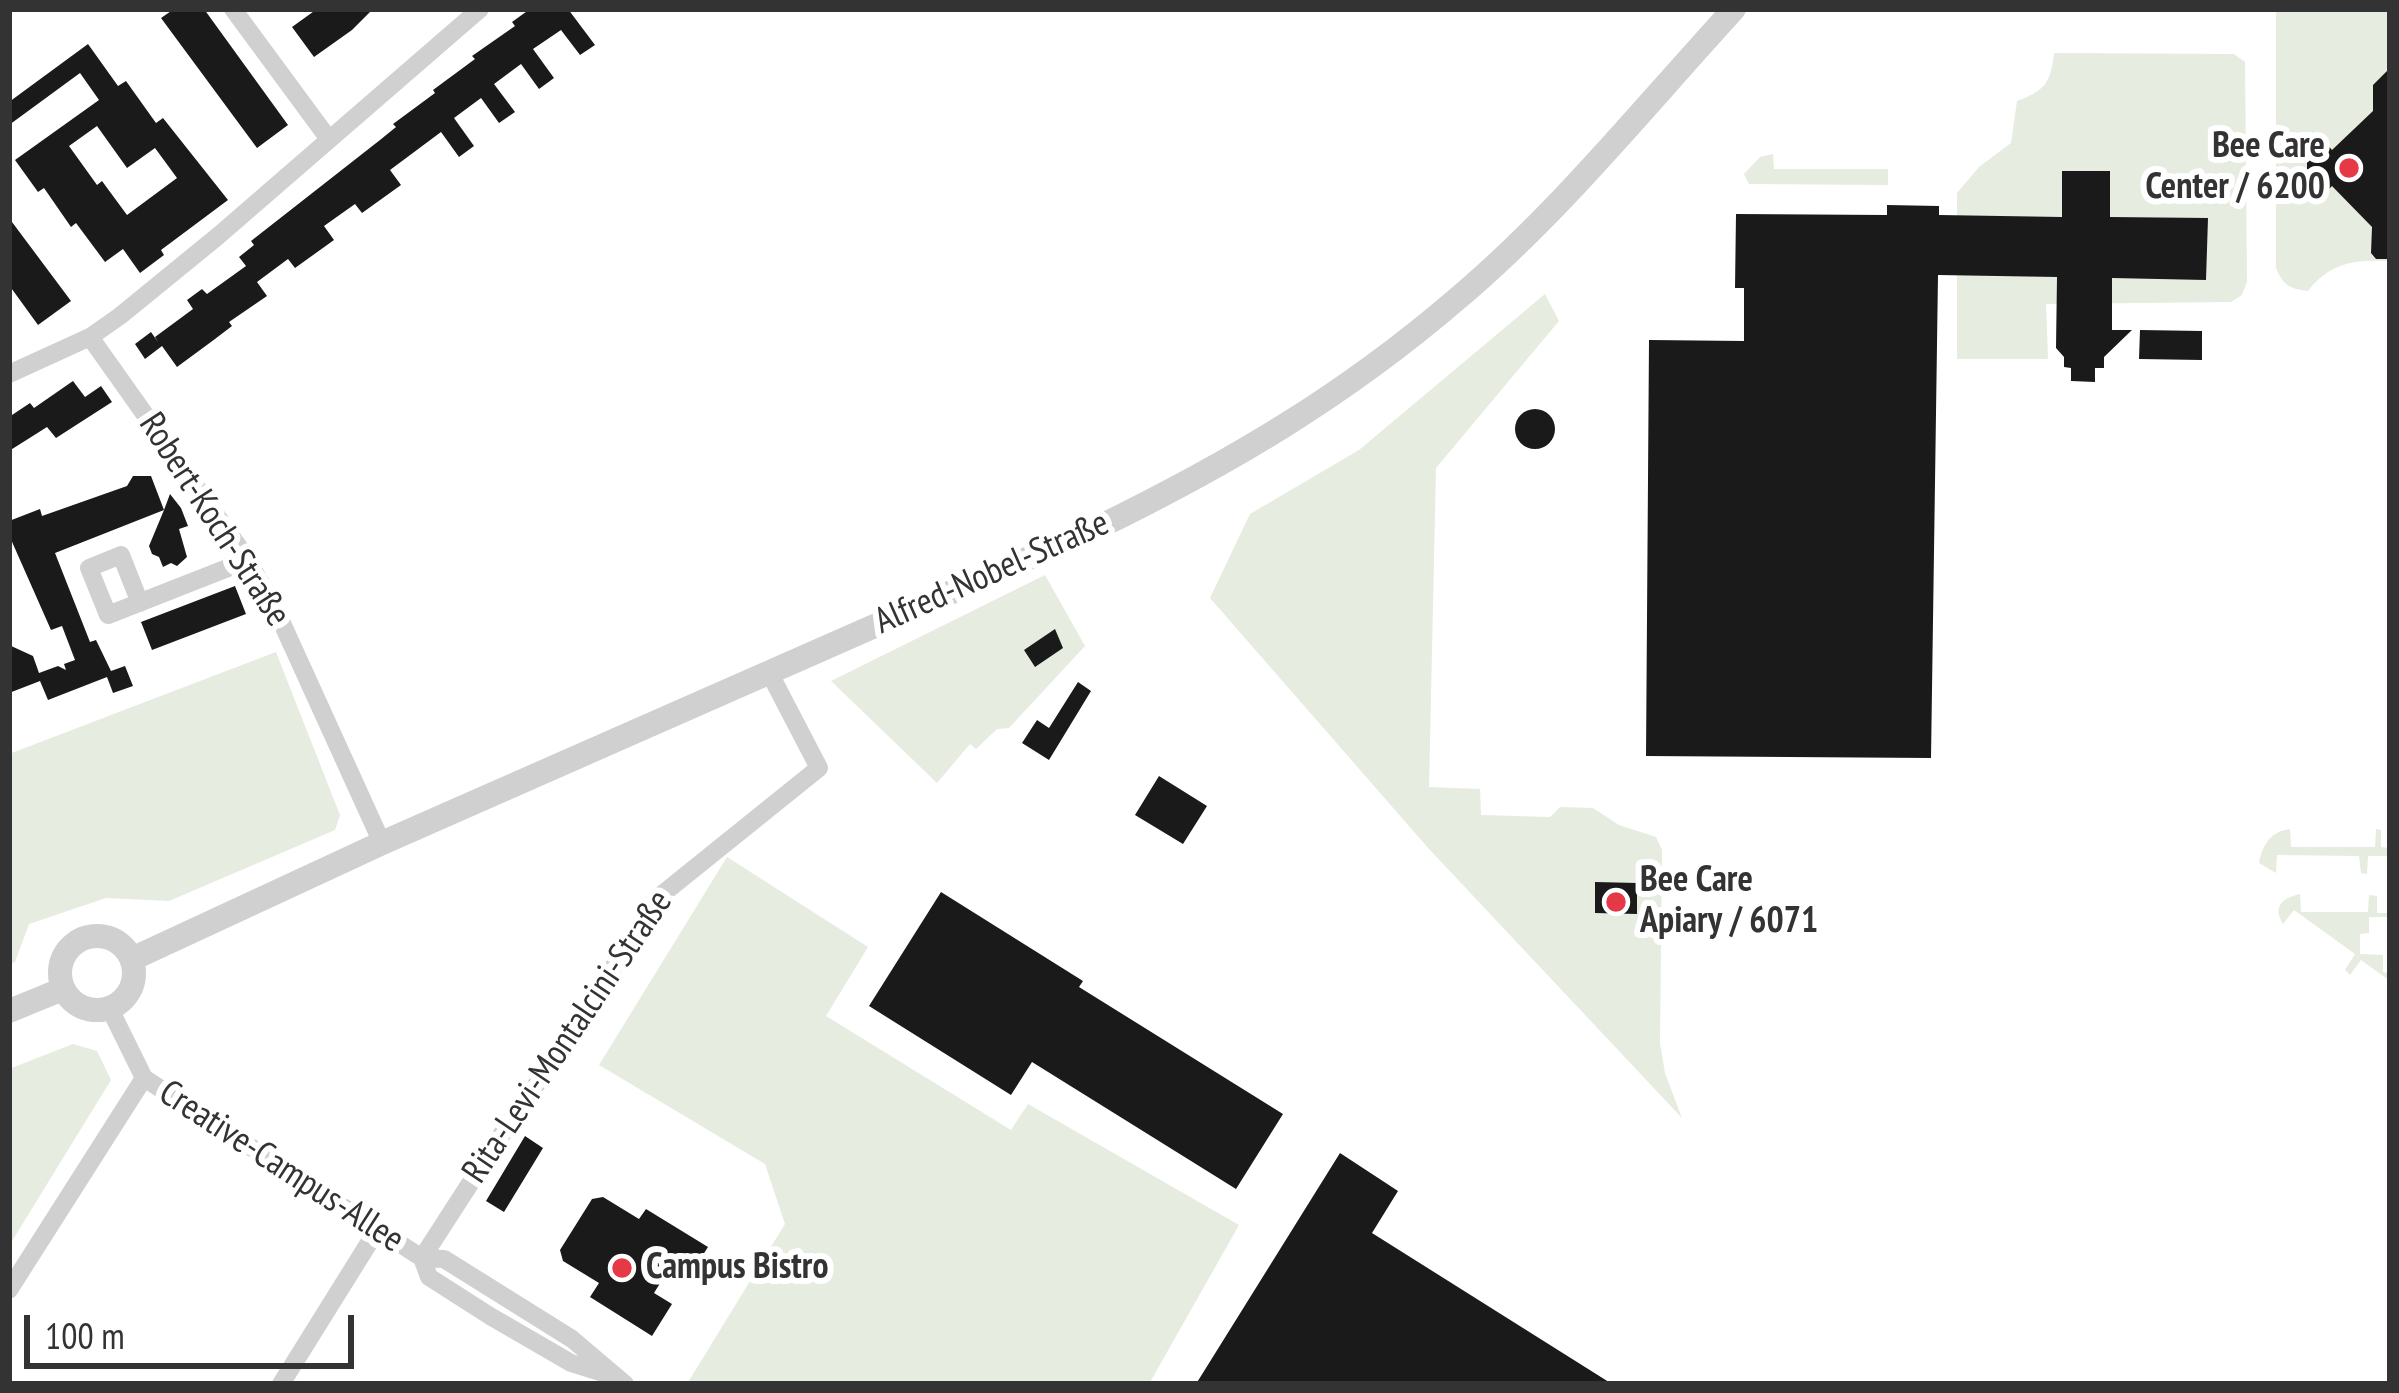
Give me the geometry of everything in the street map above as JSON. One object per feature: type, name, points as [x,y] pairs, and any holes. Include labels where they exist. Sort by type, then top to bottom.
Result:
[{"type":"street","points":[[263,9],[238,16],[328,137]]},
{"type":"street","points":[[9,374],[91,337],[185,264],[480,9]]},
{"type":"street","name":"Alfred-Nobel-Straße","points":[[132,959],[1177,489],[1275,434],[1458,299],[1509,252],[1734,9]]},
{"type":"street","name":"Robert-Koch-Straße","points":[[91,337],[248,560],[281,621],[382,843]]},
{"type":"street","points":[[140,603],[248,560]]},
{"type":"street","name":"Rita-Levi-Montalcini-Straße","points":[[422,1258],[524,1100],[555,1061],[655,899],[819,769],[769,672]]},
{"type":"street","points":[[109,938],[132,959],[132,988],[110,1009],[88,1010],[69,999],[63,989],[60,968],[77,941],[109,938]]},
{"type":"street","points":[[9,1011],[63,989]]},
{"type":"street","name":"Creative-Campus-Allee","points":[[110,1009],[144,1078],[422,1258],[444,1259],[572,1339],[617,1379]]},
{"type":"street","points":[[9,1290],[144,1078]]},
{"type":"street","points":[[281,1384],[377,1230]]},
{"type":"shaded area","points":[[2276,9],[2390,9],[2390,261],[2344,265],[2325,274],[2308,291],[2288,285],[2276,268]]},
{"type":"shaded area","points":[[2054,53],[2234,54],[2245,62],[2247,282],[2242,295],[2231,302],[2046,304],[2048,359],[1957,359],[1957,193],[1979,167],[2011,143],[2017,101],[2045,84]]},
{"type":"shaded area","points":[[1773,154],[1774,169],[1888,169],[1888,185],[1749,184],[1744,174],[1760,157]]},
{"type":"shaded area","points":[[1545,294],[1559,321],[1436,468],[1429,787],[1480,789],[1481,815],[1550,817],[1560,807],[1593,808],[1619,825],[1656,837],[1662,850],[1660,1043],[1665,1073],[1682,1118],[1429,849],[1210,598],[1250,514],[1359,450]]},
{"type":"shaded area","points":[[1045,575],[1085,646],[1009,728],[997,729],[976,749],[970,744],[937,783],[831,681]]},
{"type":"shaded area","points":[[276,652],[340,815],[335,830],[169,901],[106,898],[29,924],[15,962],[9,964],[9,754]]},
{"type":"shaded area","points":[[2290,829],[2291,847],[2375,847],[2376,829],[2381,830],[2381,847],[2390,848],[2390,856],[2368,856],[2367,874],[2361,873],[2359,856],[2277,855],[2276,873],[2259,863],[2261,856],[2272,836]]},
{"type":"shaded area","points":[[727,857],[868,947],[826,1016],[1011,1130],[1028,1104],[1239,1225],[1149,1384],[687,1384],[785,1224],[765,1164],[599,1065]]},
{"type":"shaded area","points":[[2300,894],[2301,912],[2368,912],[2369,895],[2377,896],[2377,913],[2390,913],[2390,917],[2369,917],[2369,933],[2360,934],[2360,954],[2383,955],[2383,972],[2390,973],[2390,981],[2361,960],[2350,975],[2345,970],[2355,954],[2294,910],[2283,924],[2281,904]]},
{"type":"shaded area","points":[[73,1044],[97,1051],[111,1080],[9,1246],[9,1069]]},
{"type":"building","points":[[174,9],[204,9],[288,125],[257,148],[161,18]]},
{"type":"building","points":[[317,9],[373,9],[314,57],[292,27]]},
{"type":"building","points":[[530,9],[568,9],[595,45],[580,55],[561,30],[533,49],[554,78],[539,89],[521,64],[494,84],[515,112],[499,123],[481,98],[454,118],[474,146],[459,157],[441,132],[390,170],[401,185],[362,213],[355,204],[324,226],[334,240],[295,268],[288,259],[257,282],[267,296],[229,322],[232,326],[177,367],[162,346],[145,359],[135,344],[151,332],[158,342],[155,337],[193,309],[187,300],[202,289],[207,294],[246,266],[239,257],[254,245],[251,241],[396,127],[393,124]]},
{"type":"building","points":[[88,44],[118,86],[126,81],[156,123],[163,118],[228,200],[161,250],[164,255],[140,273],[123,249],[105,262],[76,223],[71,227],[44,188],[38,192],[15,160],[99,100],[80,73],[9,125],[9,102]],"holes":[[[97,126],[127,168],[155,148],[177,178],[127,215],[102,181],[97,185],[69,146]]]},
{"type":"building","name":"Bee Care Center / 6200","points":[[2390,68],[2390,259],[2376,259],[2371,253],[2372,227],[2332,186],[2325,193],[2312,193],[2307,187],[2307,149],[2313,143],[2326,143],[2332,150],[2373,111],[2373,85]]},
{"type":"building","points":[[2062,171],[2110,171],[2110,217],[2208,218],[2206,280],[2112,278],[2112,330],[2132,330],[2104,357],[2104,368],[2095,368],[2095,382],[2071,381],[2071,368],[2064,367],[2064,357],[2056,348],[2057,277],[1938,275],[1931,758],[1646,756],[1649,340],[1744,341],[1744,288],[1735,288],[1736,214],[1887,215],[1887,205],[1939,206],[1939,215],[2062,217]]},
{"type":"building","points":[[9,218],[71,301],[38,325],[9,285]]},
{"type":"building","points":[[2140,330],[2202,331],[2202,360],[2139,359]]},
{"type":"building","points":[[73,381],[85,397],[101,386],[112,402],[56,438],[47,427],[9,451],[9,417],[30,403],[34,408]]},
{"type":"building","points":[[1535,409],[1549,415],[1555,429],[1549,443],[1535,449],[1521,443],[1515,429],[1521,415]]},
{"type":"building","points":[[133,476],[151,476],[164,510],[55,553],[90,642],[96,640],[111,671],[125,666],[133,686],[113,693],[107,677],[48,700],[40,681],[9,693],[9,645],[33,656],[39,673],[58,666],[66,670],[64,664],[75,660],[62,626],[51,630],[9,535],[9,521],[40,509],[42,516],[127,486]]},
{"type":"building","points":[[170,494],[188,526],[179,529],[187,557],[177,566],[163,567],[149,546]]},
{"type":"building","points":[[235,586],[246,614],[152,650],[141,622]]},
{"type":"building","points":[[1055,629],[1063,648],[1035,667],[1024,650]]},
{"type":"building","points":[[1078,682],[1091,691],[1049,760],[1022,743],[1037,720],[1049,728]]},
{"type":"building","points":[[1159,776],[1207,806],[1183,844],[1135,815]]},
{"type":"building","name":"Bee Care Apiary / 6071","points":[[1595,882],[1637,883],[1637,914],[1595,913]]},
{"type":"building","points":[[941,892],[1083,981],[1079,987],[1283,1114],[1236,1189],[1032,1062],[1011,1095],[869,1006]]},
{"type":"building","points":[[525,1136],[543,1148],[504,1212],[486,1201]]},
{"type":"building","points":[[1340,1153],[1398,1191],[1372,1233],[1612,1384],[1196,1384]]},
{"type":"building","name":"Campus Bistro","points":[[603,1197],[639,1219],[646,1209],[708,1247],[690,1275],[672,1264],[654,1293],[672,1304],[652,1336],[590,1297],[599,1283],[563,1261],[560,1250],[592,1199]]},
{"type":"place","name":"Bee Care Center / 6200","points":[[2349,168]]},
{"type":"place","name":"Bee Care Apiary / 6071","points":[[1616,902]]},
{"type":"place","name":"Campus Bistro","points":[[622,1268]]}]
